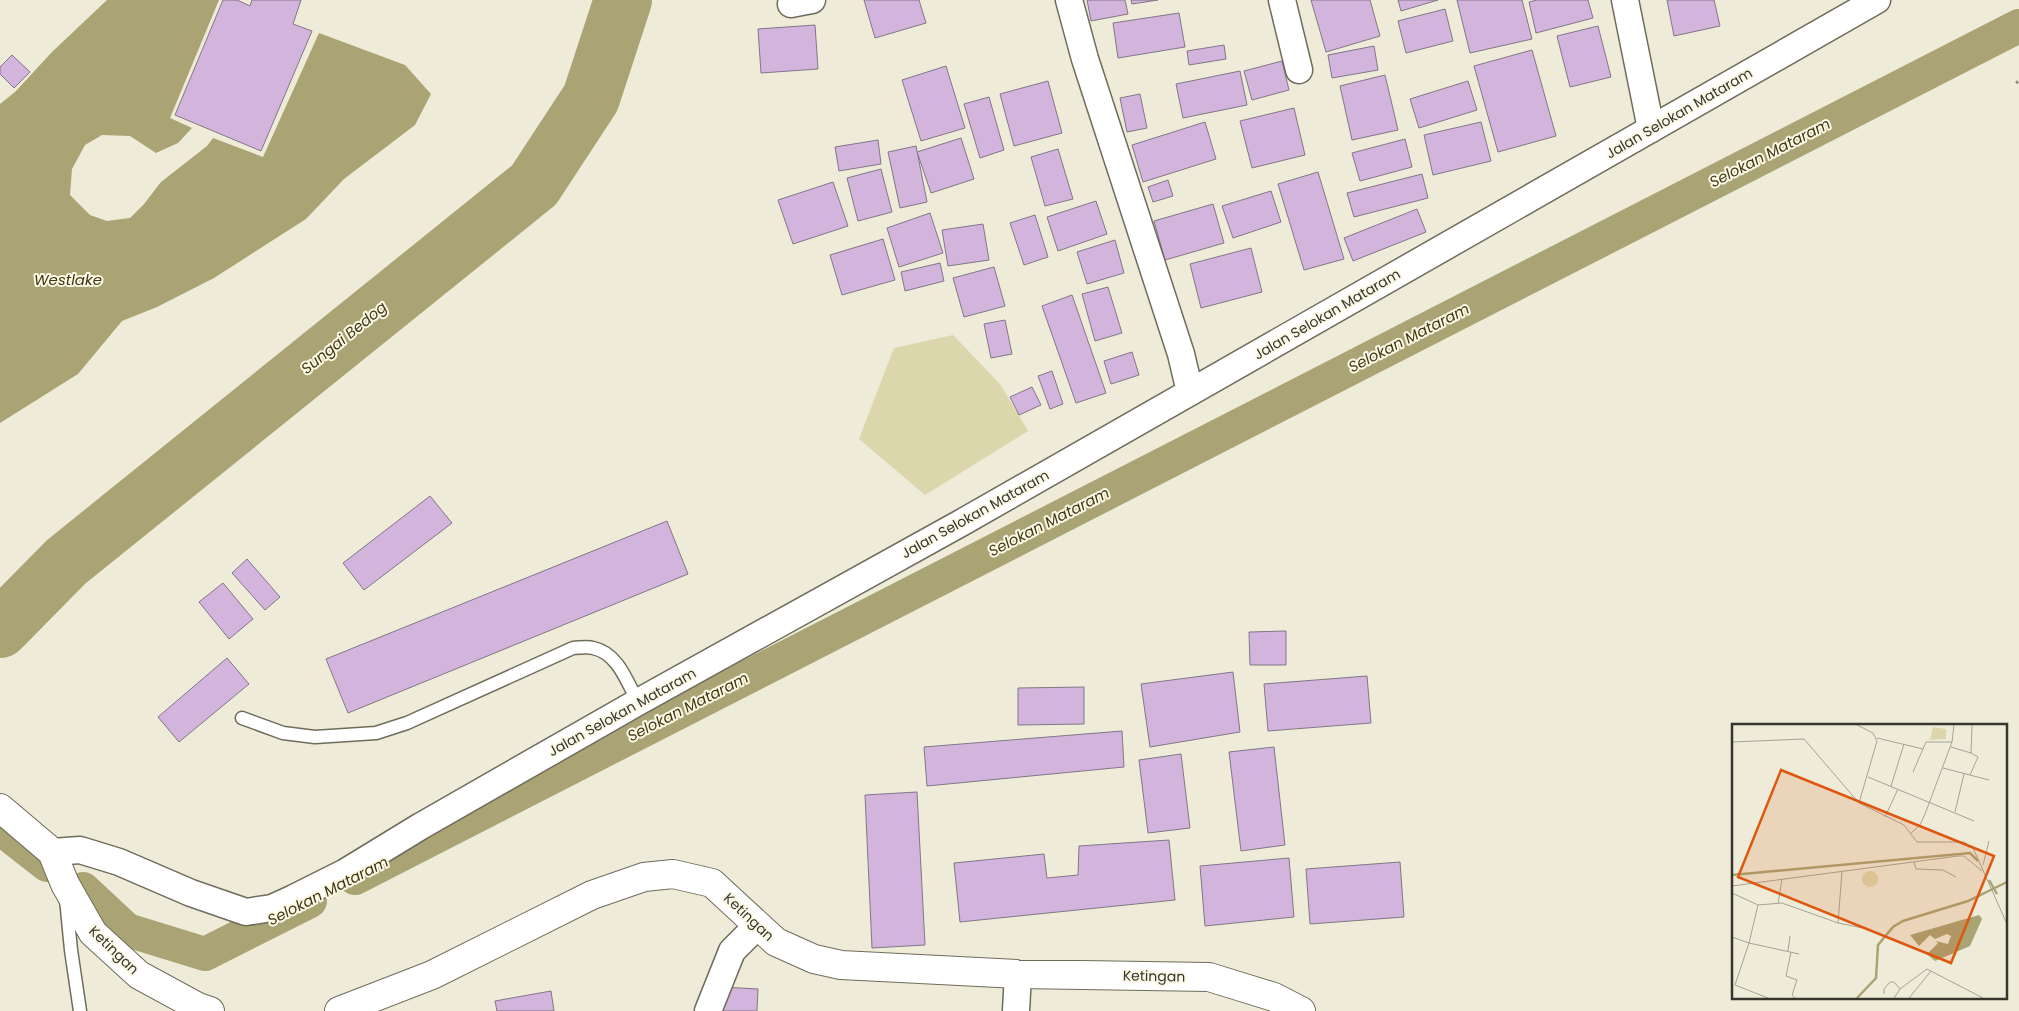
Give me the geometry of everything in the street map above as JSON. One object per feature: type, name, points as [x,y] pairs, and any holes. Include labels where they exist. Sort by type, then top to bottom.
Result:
[{"type":"street","points":[[1069,0],[1085,59],[1182,354],[1190,392]]},
{"type":"street","points":[[1282,0],[1299,70]]},
{"type":"street","points":[[1625,0],[1651,128]]},
{"type":"street","name":"Jalan Selokan Mataram","points":[[42,843],[80,850],[119,862],[191,892],[246,912],[266,909],[344,874],[421,826],[638,702],[960,523],[1877,0]]},
{"type":"street","points":[[0,808],[42,843]]},
{"type":"street","name":"Ketingan","points":[[42,843],[92,933],[139,975],[198,1007],[210,1011]]},
{"type":"street","name":"Ketingan","points":[[339,1011],[432,974],[592,895],[644,877],[672,874],[712,883],[776,942],[814,959],[841,965],[1018,974],[1209,977],[1274,1004],[1301,1011]]},
{"type":"street","points":[[708,1011],[732,951],[758,925]]},
{"type":"street","points":[[1016,1011],[1018,974]]},
{"type":"lane","points":[[242,718],[283,733],[315,737],[376,732],[407,723],[573,648],[592,648],[607,653],[618,665],[638,702]]},
{"type":"lane","points":[[65,884],[71,950],[80,1011]]},
{"type":"shaded area","points":[[953,335],[1000,384],[1028,431],[925,495],[859,439],[894,348]]},
{"type":"water","name":"Westlake","points":[[107,0],[219,0],[170,118],[192,128],[178,143],[156,153],[130,136],[102,135],[85,145],[72,169],[70,195],[90,215],[107,221],[130,218],[161,182],[207,146],[213,138],[263,157],[319,33],[405,65],[431,94],[415,125],[344,179],[306,219],[214,278],[157,307],[122,321],[78,374],[0,423],[0,104],[15,92],[52,52]]},
{"type":"building","points":[[223,0],[237,0],[250,6],[252,0],[301,0],[293,24],[312,31],[261,151],[175,115]]},
{"type":"building","points":[[864,0],[919,0],[926,23],[875,38]]},
{"type":"building","points":[[1087,0],[1125,0],[1128,14],[1091,21]]},
{"type":"building","points":[[1131,0],[1158,0],[1132,4]]},
{"type":"building","points":[[1311,0],[1370,0],[1380,36],[1326,52]]},
{"type":"building","points":[[1398,0],[1438,0],[1401,11]]},
{"type":"building","points":[[1457,0],[1522,0],[1532,39],[1470,53]]},
{"type":"building","points":[[1537,0],[1588,0],[1593,18],[1536,33],[1529,2]]},
{"type":"building","points":[[1667,0],[1714,0],[1720,26],[1674,36]]},
{"type":"building","points":[[1445,9],[1453,41],[1406,53],[1398,21]]},
{"type":"building","points":[[1179,13],[1185,47],[1118,58],[1113,23]]},
{"type":"building","points":[[815,25],[818,69],[761,73],[758,29]]},
{"type":"building","points":[[1598,26],[1611,77],[1570,87],[1557,36]]},
{"type":"building","points":[[1224,45],[1226,59],[1189,65],[1187,51]]},
{"type":"building","points":[[1374,46],[1378,70],[1332,78],[1328,55]]},
{"type":"building","points":[[1532,50],[1556,136],[1498,152],[1474,66]]},
{"type":"building","points":[[12,55],[30,72],[14,88],[0,74],[0,67]]},
{"type":"building","points":[[1282,61],[1289,90],[1252,100],[1244,71]]},
{"type":"building","points":[[946,66],[965,128],[921,141],[902,80]]},
{"type":"building","points":[[1240,71],[1247,105],[1183,118],[1176,84]]},
{"type":"building","points":[[1385,75],[1398,130],[1352,140],[1340,86]]},
{"type":"building","points":[[1048,81],[1062,133],[1014,146],[1000,94]]},
{"type":"building","points":[[1468,81],[1477,110],[1419,128],[1410,99]]},
{"type":"building","points":[[1140,94],[1147,128],[1127,132],[1120,98]]},
{"type":"building","points":[[989,97],[1004,150],[980,158],[964,104]]},
{"type":"building","points":[[1294,108],[1305,155],[1252,168],[1240,121]]},
{"type":"building","points":[[1205,122],[1216,159],[1143,182],[1132,145]]},
{"type":"building","points":[[1481,122],[1491,161],[1433,175],[1424,135]]},
{"type":"building","points":[[961,138],[974,179],[931,193],[917,152]]},
{"type":"building","points":[[1405,139],[1412,167],[1360,181],[1352,153]]},
{"type":"building","points":[[878,140],[881,164],[839,171],[835,147]]},
{"type":"building","points":[[916,146],[927,202],[900,208],[888,152]]},
{"type":"building","points":[[1058,149],[1073,199],[1045,206],[1031,157]]},
{"type":"building","points":[[881,169],[892,212],[858,221],[847,178]]},
{"type":"building","points":[[1318,172],[1344,259],[1304,270],[1278,184]]},
{"type":"building","points":[[1422,174],[1428,198],[1354,217],[1347,193]]},
{"type":"building","points":[[1168,180],[1173,196],[1153,202],[1148,187]]},
{"type":"building","points":[[833,182],[848,226],[793,244],[778,200]]},
{"type":"building","points":[[1271,191],[1281,222],[1233,238],[1222,206]]},
{"type":"building","points":[[1096,201],[1107,234],[1058,251],[1047,217]]},
{"type":"building","points":[[1213,204],[1224,243],[1165,260],[1154,221]]},
{"type":"building","points":[[1417,209],[1426,232],[1353,261],[1344,238]]},
{"type":"building","points":[[930,213],[943,253],[899,267],[887,228]]},
{"type":"building","points":[[1035,215],[1048,257],[1024,265],[1010,223]]},
{"type":"building","points":[[983,224],[989,260],[948,266],[942,230]]},
{"type":"building","points":[[883,239],[895,280],[842,295],[830,255]]},
{"type":"building","points":[[1115,240],[1124,273],[1087,284],[1077,252]]},
{"type":"building","points":[[1251,248],[1262,292],[1201,308],[1190,264]]},
{"type":"building","points":[[940,263],[944,281],[905,291],[901,272]]},
{"type":"building","points":[[994,267],[1005,306],[964,317],[953,278]]},
{"type":"building","points":[[1108,287],[1122,333],[1095,341],[1082,294]]},
{"type":"building","points":[[1072,295],[1106,393],[1076,403],[1042,306]]},
{"type":"building","points":[[1005,320],[1012,354],[991,358],[984,324]]},
{"type":"building","points":[[1132,352],[1139,375],[1111,384],[1104,361]]},
{"type":"building","points":[[1052,371],[1063,404],[1050,409],[1038,376]]},
{"type":"building","points":[[1032,387],[1041,405],[1019,415],[1010,397]]},
{"type":"building","points":[[430,496],[452,523],[364,590],[343,563]]},
{"type":"building","points":[[667,521],[688,574],[348,713],[326,659]]},
{"type":"building","points":[[247,559],[280,597],[265,610],[232,573]]},
{"type":"building","points":[[223,583],[253,619],[229,639],[199,602]]},
{"type":"building","points":[[1286,631],[1286,665],[1250,665],[1249,632]]},
{"type":"building","points":[[227,658],[249,684],[179,742],[158,717]]},
{"type":"building","points":[[1233,672],[1240,732],[1150,747],[1141,684]]},
{"type":"building","points":[[1367,676],[1371,723],[1268,731],[1264,684]]},
{"type":"building","points":[[1084,687],[1084,724],[1018,725],[1018,688]]},
{"type":"building","points":[[1122,731],[1124,767],[927,786],[924,747]]},
{"type":"building","points":[[1274,747],[1285,845],[1241,851],[1229,752]]},
{"type":"building","points":[[1181,754],[1190,828],[1148,833],[1139,760]]},
{"type":"building","points":[[917,792],[925,945],[872,948],[865,795]]},
{"type":"building","points":[[1169,840],[1175,900],[960,922],[954,863],[1044,854],[1047,878],[1078,875],[1079,846]]},
{"type":"building","points":[[1289,858],[1294,917],[1205,926],[1200,866]]},
{"type":"building","points":[[1400,862],[1404,917],[1310,924],[1306,869]]},
{"type":"building","points":[[722,987],[758,989],[757,1011],[721,1011]]},
{"type":"building","points":[[551,991],[554,1011],[497,1011],[495,1001]]},
{"type":"waterway","name":"Sungai Bedog","points":[[0,629],[66,562],[534,185],[591,98],[623,0]]},
{"type":"waterway","name":"Selokan Mataram","points":[[355,878],[2019,26]]},
{"type":"waterway","name":"Selokan Mataram","points":[[0,828],[47,865]]},
{"type":"waterway","name":"Selokan Mataram","points":[[83,889],[127,930],[205,954],[310,901]]}]
